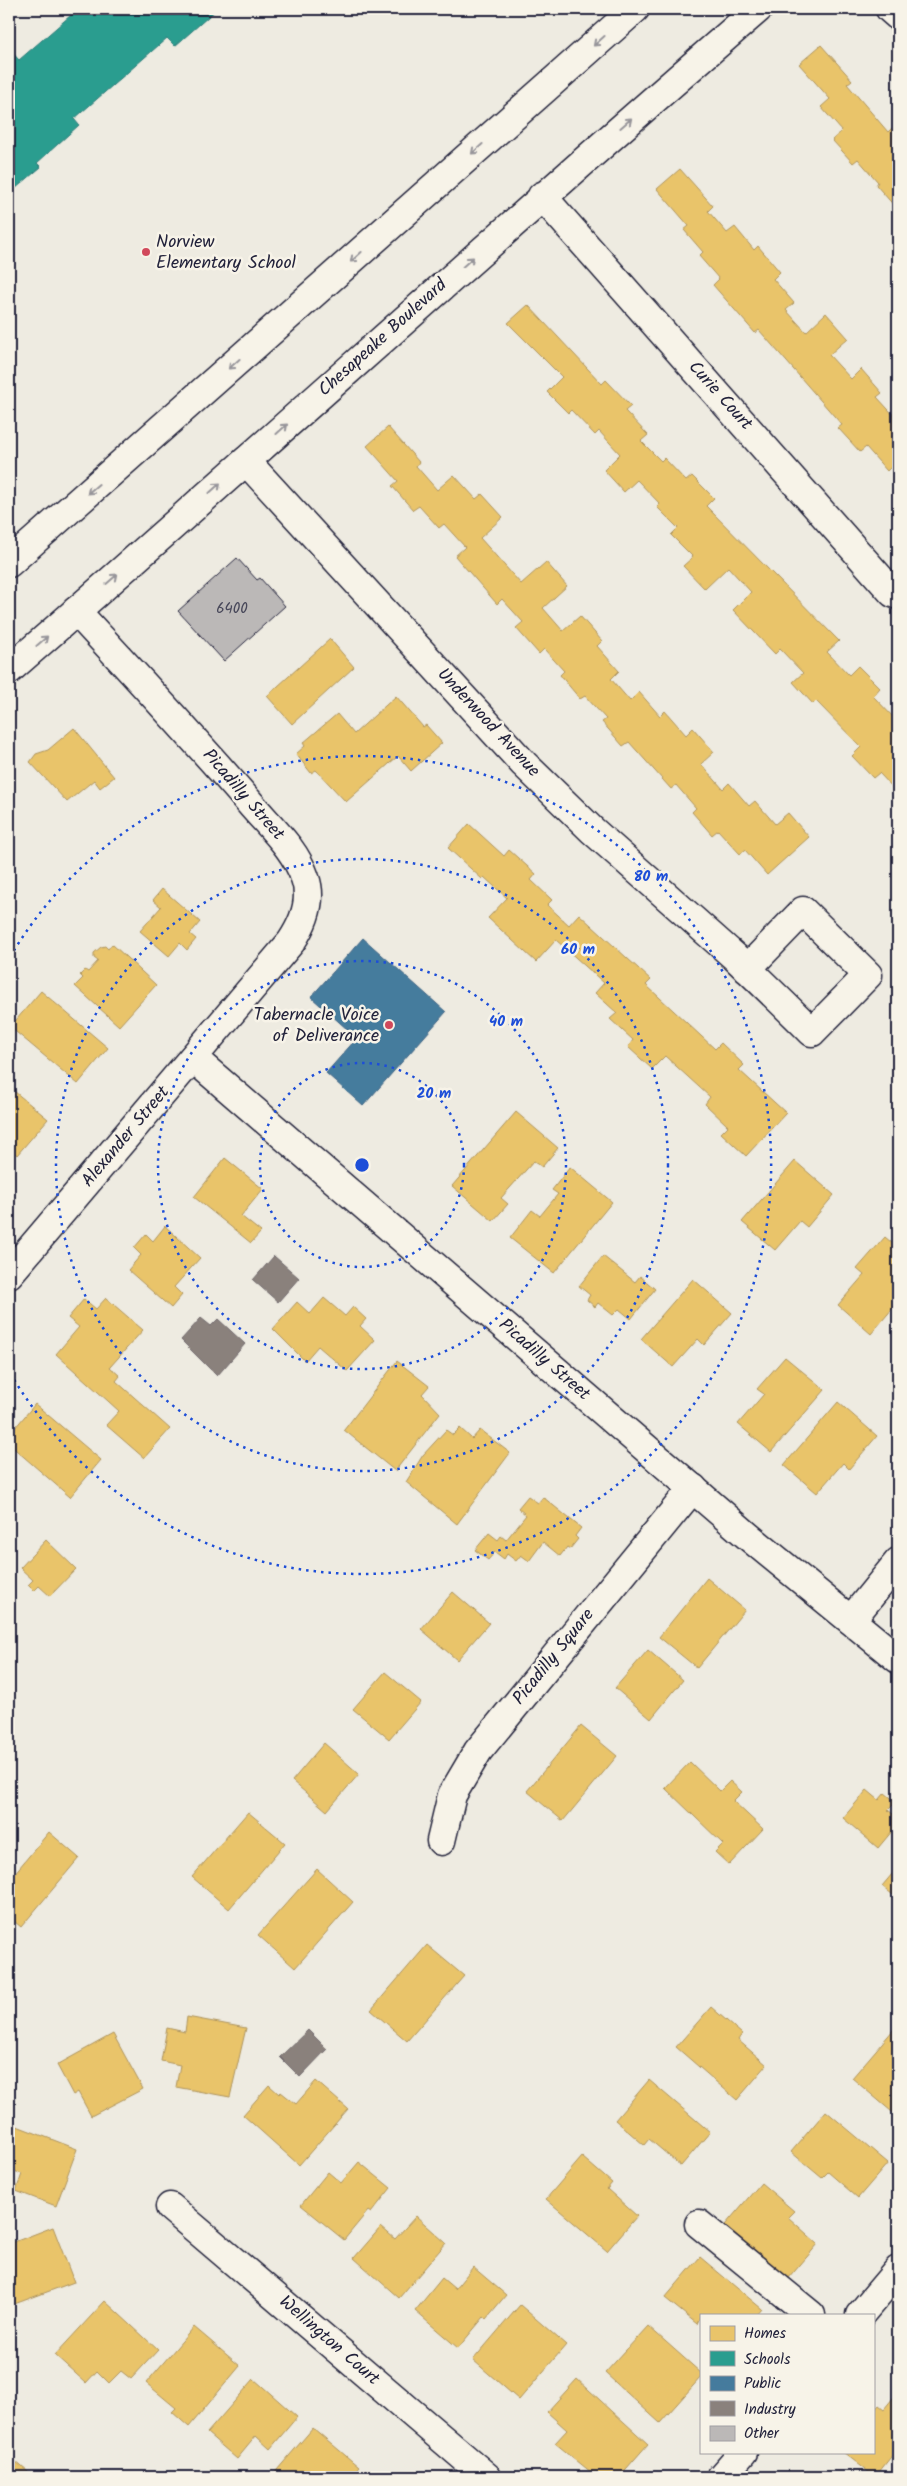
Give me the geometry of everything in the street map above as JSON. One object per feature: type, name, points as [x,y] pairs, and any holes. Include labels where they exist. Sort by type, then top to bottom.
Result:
[{"type":"street","points":[[9,563],[635,9]]},
{"type":"street","name":"Chesapeake Boulevard","points":[[9,670],[542,196],[758,9]]},
{"type":"street","points":[[890,9],[898,16]]},
{"type":"street","name":"Curie Court","points":[[542,196],[893,593],[898,595]]},
{"type":"street","name":"Underwood Avenue","points":[[246,461],[524,764],[592,830],[747,969]]},
{"type":"street","name":"Picadilly Street","points":[[76,611],[207,753],[297,858],[306,880],[308,898],[302,926],[291,942],[242,1000]]},
{"type":"street","name":"Alexander Street","points":[[9,1274],[242,1000]]},
{"type":"street","name":"Picadilly Street","points":[[193,1058],[749,1537],[898,1659]]},
{"type":"street","name":"Picadilly Square","points":[[442,1841],[452,1795],[478,1750],[693,1488]]},
{"type":"street","points":[[851,1620],[898,1562]]},
{"type":"street","name":"Wellington Court","points":[[170,2207],[487,2477]]},
{"type":"street","points":[[699,2224],[810,2314]]},
{"type":"street","points":[[861,2314],[898,2270]]},
{"type":"street","points":[[721,2477],[741,2454]]},
{"type":"building: Homes","points":[[821,45],[852,80],[847,84],[888,132],[893,127],[898,133],[897,209],[876,185],[878,182],[858,159],[853,163],[832,140],[842,131],[821,107],[830,99],[799,64]]},
{"type":"building: Homes","points":[[680,169],[713,206],[708,211],[727,233],[735,227],[754,250],[758,246],[780,272],[773,279],[794,303],[786,310],[806,332],[826,313],[848,338],[829,355],[851,379],[861,369],[882,393],[877,397],[898,420],[898,475],[891,467],[887,471],[866,447],[860,452],[838,428],[842,425],[759,330],[755,333],[713,285],[719,279],[699,256],[703,252],[684,230],[689,226],[657,189]]},
{"type":"building: Homes","points":[[528,305],[602,384],[606,380],[631,406],[625,411],[648,435],[641,441],[661,461],[664,458],[686,481],[692,476],[714,498],[706,506],[839,641],[827,652],[849,675],[858,666],[880,688],[873,696],[898,722],[898,793],[879,773],[873,778],[852,756],[861,747],[816,701],[813,704],[793,682],[803,673],[780,649],[775,654],[733,610],[751,592],[728,567],[705,589],[683,566],[693,557],[671,535],[678,528],[657,507],[660,504],[637,480],[624,492],[604,470],[620,454],[599,431],[595,435],[571,410],[568,413],[547,392],[562,377],[508,323]]},
{"type":"building: Homes","points":[[388,427],[419,462],[416,466],[437,490],[454,475],[476,499],[482,494],[503,517],[480,538],[521,584],[546,562],[567,586],[543,608],[563,631],[580,616],[602,641],[597,646],[619,671],[611,679],[630,701],[639,692],[660,716],[665,711],[686,735],[693,728],[714,752],[701,764],[723,789],[729,783],[749,806],[755,801],[775,824],[788,813],[809,837],[767,875],[745,850],[740,854],[718,830],[712,835],[692,812],[696,808],[676,785],[671,789],[629,742],[623,746],[602,722],[606,719],[585,696],[580,699],[560,675],[564,671],[544,649],[539,654],[516,628],[523,622],[502,599],[497,604],[455,556],[465,547],[444,524],[439,528],[419,506],[413,510],[392,486],[398,481],[367,446]]},
{"type":"building: Homes","points":[[330,639],[354,667],[292,724],[267,696]]},
{"type":"building: Homes","points":[[396,696],[423,727],[426,725],[442,743],[411,771],[398,756],[346,802],[316,770],[311,773],[296,754],[305,746],[303,743],[337,714],[354,734]]},
{"type":"building: Homes","points":[[74,728],[114,777],[100,788],[94,780],[67,802],[30,762],[36,754],[48,750]]},
{"type":"building: Homes","points":[[469,824],[504,856],[509,850],[536,874],[531,880],[552,900],[547,905],[569,925],[579,914],[651,980],[646,985],[715,1049],[721,1043],[744,1065],[739,1070],[786,1113],[746,1156],[721,1133],[728,1126],[705,1104],[710,1097],[665,1056],[652,1069],[628,1047],[633,1040],[610,1019],[617,1013],[595,993],[604,983],[556,940],[536,962],[488,918],[507,898],[484,877],[482,879],[448,848]]},
{"type":"building: Homes","points":[[162,889],[200,922],[190,934],[196,939],[187,950],[180,943],[169,956],[140,931],[161,907],[153,900]]},
{"type":"building: Homes","points":[[112,944],[156,985],[119,1026],[75,986],[83,978],[80,975],[85,970],[88,972],[98,961],[94,958],[94,953],[101,947],[105,946],[108,949]]},
{"type":"building: Homes","points":[[41,991],[108,1048],[78,1084],[10,1027]]},
{"type":"building: Homes","points":[[9,1087],[48,1119],[17,1155],[9,1148]]},
{"type":"building: Homes","points":[[516,1112],[558,1148],[542,1167],[534,1161],[501,1198],[508,1204],[493,1221],[452,1186]]},
{"type":"building: Homes","points":[[225,1158],[263,1189],[241,1216],[261,1232],[251,1243],[194,1197]]},
{"type":"building: Homes","points":[[795,1161],[834,1195],[807,1227],[800,1221],[775,1250],[742,1222]]},
{"type":"building: Homes","points":[[570,1167],[612,1202],[554,1273],[510,1238],[532,1210],[540,1216],[558,1194],[552,1190]]},
{"type":"building: Homes","points":[[165,1226],[200,1258],[174,1287],[182,1295],[171,1308],[128,1270],[141,1255],[134,1248],[146,1234],[153,1241]]},
{"type":"building: Homes","points":[[885,1237],[898,1248],[898,1302],[871,1334],[838,1305],[864,1275],[857,1269]]},
{"type":"building: Homes","points":[[603,1256],[635,1282],[640,1276],[655,1289],[631,1319],[619,1309],[613,1315],[598,1303],[595,1307],[587,1300],[590,1295],[579,1286]]},
{"type":"building: Homes","points":[[693,1279],[732,1313],[704,1345],[698,1339],[673,1367],[641,1339]]},
{"type":"building: Homes","points":[[106,1298],[143,1330],[110,1367],[120,1376],[116,1381],[170,1429],[144,1458],[106,1425],[119,1411],[56,1354],[79,1327],[68,1318],[84,1299],[96,1309]]},
{"type":"building: Homes","points":[[324,1298],[345,1316],[353,1307],[366,1319],[360,1326],[375,1340],[347,1371],[318,1346],[305,1361],[273,1329],[297,1302],[310,1314]]},
{"type":"building: Homes","points":[[785,1357],[825,1390],[771,1452],[738,1424],[764,1394],[757,1389]]},
{"type":"building: Homes","points":[[397,1361],[429,1386],[422,1394],[440,1413],[395,1471],[344,1430]]},
{"type":"building: Homes","points":[[838,1402],[877,1436],[849,1469],[843,1463],[817,1493],[784,1465]]},
{"type":"building: Homes","points":[[35,1404],[101,1460],[70,1497],[9,1444],[9,1435]]},
{"type":"building: Homes","points":[[460,1428],[472,1439],[480,1430],[510,1453],[457,1524],[406,1482],[423,1455],[446,1430],[453,1435]]},
{"type":"building: Homes","points":[[528,1496],[538,1503],[543,1497],[581,1528],[575,1536],[578,1539],[570,1549],[567,1547],[560,1556],[543,1542],[529,1561],[521,1555],[516,1561],[507,1554],[504,1559],[495,1552],[488,1560],[475,1550],[489,1533],[498,1540],[501,1536],[506,1540],[526,1515],[518,1508]]},
{"type":"building: Homes","points":[[46,1540],[76,1569],[50,1596],[39,1586],[34,1591],[28,1585],[33,1580],[20,1568]]},
{"type":"building: Homes","points":[[707,1578],[745,1610],[697,1668],[659,1637]]},
{"type":"building: Homes","points":[[453,1592],[489,1623],[457,1660],[421,1629]]},
{"type":"building: Homes","points":[[648,1650],[683,1680],[651,1719],[615,1688]]},
{"type":"building: Homes","points":[[385,1672],[421,1702],[389,1739],[353,1709]]},
{"type":"building: Homes","points":[[581,1726],[617,1756],[563,1821],[527,1791]]},
{"type":"building: Homes","points":[[324,1743],[359,1774],[327,1811],[292,1781]]},
{"type":"building: Homes","points":[[690,1762],[720,1791],[730,1781],[742,1792],[733,1801],[763,1829],[729,1865],[715,1852],[723,1844],[665,1788]]},
{"type":"building: Homes","points":[[867,1790],[879,1800],[885,1793],[896,1802],[888,1810],[898,1818],[898,1824],[878,1848],[843,1818]]},
{"type":"building: Homes","points":[[248,1812],[285,1843],[229,1909],[192,1877]]},
{"type":"building: Homes","points":[[49,1832],[79,1858],[21,1927],[9,1917],[9,1880]]},
{"type":"building: Homes","points":[[898,1867],[898,1899],[882,1886]]},
{"type":"building: Homes","points":[[317,1869],[353,1902],[295,1968],[258,1935]]},
{"type":"building: Homes","points":[[427,1945],[464,1976],[407,2041],[371,2010]]},
{"type":"building: Homes","points":[[711,2007],[742,2034],[738,2040],[767,2065],[737,2100],[676,2047]]},
{"type":"building: Homes","points":[[187,2017],[246,2028],[230,2097],[176,2087],[180,2065],[161,2061],[167,2028],[185,2032]]},
{"type":"building: Homes","points":[[894,2029],[898,2032],[898,2117],[852,2078]]},
{"type":"building: Homes","points":[[113,2034],[143,2089],[91,2116],[78,2092],[73,2095],[57,2065]]},
{"type":"building: Homes","points":[[649,2080],[710,2132],[681,2166],[649,2139],[644,2145],[615,2120]]},
{"type":"building: Homes","points":[[316,2081],[348,2109],[299,2165],[243,2115],[269,2085],[279,2094],[281,2092],[296,2104]]},
{"type":"building: Homes","points":[[826,2111],[888,2163],[858,2198],[828,2172],[822,2178],[791,2152]]},
{"type":"building: Homes","points":[[9,2123],[77,2149],[56,2206],[16,2191],[22,2174],[9,2169]]},
{"type":"building: Homes","points":[[582,2157],[612,2183],[607,2189],[637,2216],[607,2251],[546,2199]]},
{"type":"building: Homes","points":[[359,2162],[391,2188],[371,2213],[368,2211],[344,2240],[301,2205],[328,2172],[341,2183]]},
{"type":"building: Homes","points":[[761,2183],[794,2211],[788,2217],[818,2244],[788,2279],[725,2225]]},
{"type":"building: Homes","points":[[416,2216],[446,2243],[399,2298],[354,2258],[381,2227],[395,2239]]},
{"type":"building: Homes","points":[[53,2227],[74,2282],[9,2306],[9,2244]]},
{"type":"building: Homes","points":[[700,2257],[762,2309],[758,2314],[700,2314],[697,2324],[665,2298]]},
{"type":"building: Homes","points":[[473,2267],[506,2295],[486,2319],[484,2317],[458,2348],[415,2311],[442,2278],[455,2289]]},
{"type":"building: Homes","points":[[105,2301],[158,2350],[131,2379],[121,2371],[109,2383],[97,2371],[86,2383],[55,2355]]},
{"type":"building: Homes","points":[[520,2305],[566,2345],[519,2400],[473,2360]]},
{"type":"building: Homes","points":[[648,2326],[700,2372],[700,2378],[660,2423],[605,2373]]},
{"type":"building: Homes","points":[[194,2327],[240,2366],[189,2427],[172,2412],[176,2408],[146,2383]]},
{"type":"building: Homes","points":[[254,2379],[297,2417],[270,2449],[256,2436],[237,2459],[207,2433]]},
{"type":"building: Homes","points":[[577,2379],[648,2444],[619,2477],[597,2477],[555,2443],[567,2430],[547,2412]]},
{"type":"building: Homes","points":[[898,2392],[898,2448],[875,2477],[846,2454],[874,2454],[874,2411],[879,2405],[884,2409]]},
{"type":"building: Homes","points":[[313,2428],[359,2467],[351,2477],[271,2477]]},
{"type":"building: Homes","points":[[9,2456],[34,2477],[9,2477]]},
{"type":"building: Schools","points":[[78,9],[217,9],[175,46],[167,38],[74,119],[79,125],[37,163],[41,167],[9,194],[9,49],[19,60]]},
{"type":"building: Public","name":"Tabernacle Voice of Deliverance","points":[[363,938],[446,1012],[363,1106],[326,1073],[357,1038],[311,997]]},
{"type":"building: Industry","points":[[274,1256],[299,1278],[278,1302],[253,1280]]},
{"type":"building: Industry","points":[[201,1318],[211,1326],[218,1319],[245,1344],[217,1376],[181,1340]]},
{"type":"building: Industry","points":[[308,2030],[327,2049],[300,2077],[280,2057]]},
{"type":"building: Other","points":[[237,558],[257,580],[260,578],[285,606],[224,661],[178,611]]},
{"type":"place","name":"Norview Elementary School","points":[[146,252]]},
{"type":"place","name":"Tabernacle Voice of Deliverance","points":[[389,1025]]}]
